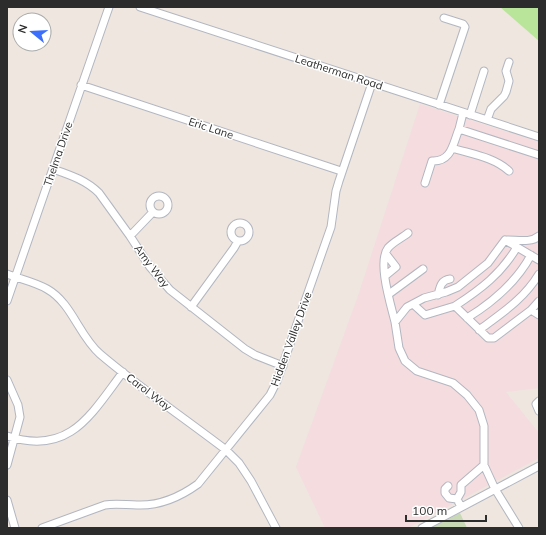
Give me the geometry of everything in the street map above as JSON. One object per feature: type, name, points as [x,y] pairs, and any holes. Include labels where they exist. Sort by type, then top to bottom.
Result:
[{"type":"street","name":"Thelma Drive","points":[[7,301],[109,7]]},
{"type":"street","name":"Leatherman Road","points":[[140,7],[539,137]]},
{"type":"street","points":[[439,105],[465,27],[463,24],[444,18]]},
{"type":"street","points":[[487,120],[491,110],[504,96],[509,81],[506,71],[509,62]]},
{"type":"street","points":[[424,183],[432,161],[438,162],[450,154],[458,128],[467,114],[484,71]]},
{"type":"street","name":"Hidden Valley Drive","points":[[42,528],[105,505],[116,503],[146,505],[179,496],[198,484],[270,395],[283,366],[331,227],[336,191],[341,171],[372,83]]},
{"type":"street","name":"Eric Lane","points":[[82,85],[341,171]]},
{"type":"street","points":[[458,128],[539,155]]},
{"type":"street","points":[[452,148],[492,160],[501,164],[509,172]]},
{"type":"street","name":"Amy Way","points":[[52,169],[80,179],[94,187],[100,193],[157,276],[170,290],[255,355],[283,366]]},
{"type":"street","points":[[130,236],[153,212]]},
{"type":"street","points":[[408,233],[388,248],[383,263],[384,276],[395,322],[399,348],[405,361],[417,371],[453,383],[467,394],[479,410],[484,426],[484,465],[495,489],[519,528]]},
{"type":"street","points":[[505,240],[530,240],[538,238],[539,236]]},
{"type":"street","points":[[505,240],[539,260]]},
{"type":"street","points":[[395,322],[407,307],[412,304],[424,298],[446,292],[462,283],[488,263],[505,240]]},
{"type":"street","points":[[192,307],[238,241]]},
{"type":"street","points":[[412,304],[425,315],[455,306],[483,287],[497,274],[509,260],[517,247]]},
{"type":"street","points":[[384,276],[396,267],[386,254]]},
{"type":"street","points":[[467,318],[496,298],[517,277],[531,255]]},
{"type":"street","points":[[388,294],[423,269]]},
{"type":"street","name":"Carol Way","points":[[7,274],[48,289],[65,306],[89,342],[99,353],[226,450],[239,463],[251,481],[276,528]]},
{"type":"street","points":[[479,330],[520,299],[534,283],[539,274]]},
{"type":"street","points":[[438,295],[444,280],[452,279],[462,283]]},
{"type":"street","points":[[455,306],[488,338],[494,338],[531,310],[539,301]]},
{"type":"street","points":[[531,310],[539,315]]},
{"type":"street","points":[[11,437],[24,440],[44,441],[56,438],[74,430],[93,412],[123,372]]},
{"type":"street","points":[[7,380],[19,411],[18,424],[11,437],[7,465]]},
{"type":"street","points":[[539,401],[536,404],[539,411]]},
{"type":"street","points":[[457,499],[449,498],[445,493],[445,489],[450,485],[461,485],[484,465]]},
{"type":"street","points":[[422,528],[539,466]]},
{"type":"street","points":[[457,499],[461,492],[461,485]]},
{"type":"street","points":[[457,499],[461,507]]},
{"type":"street","points":[[7,500],[15,528]]},
{"type":"shaded area","points":[[420,104],[539,142],[539,388],[506,392],[539,433],[539,458],[408,528],[325,528],[296,467],[359,293]]},
{"type":"green space","points":[[500,7],[539,7],[539,41]]},
{"type":"green space","points":[[460,513],[467,528],[431,528]]}]
